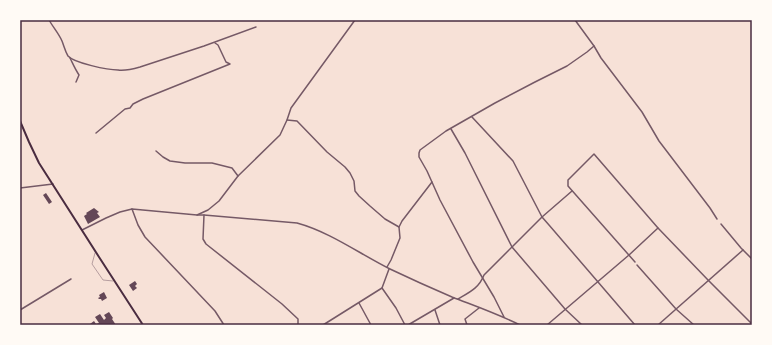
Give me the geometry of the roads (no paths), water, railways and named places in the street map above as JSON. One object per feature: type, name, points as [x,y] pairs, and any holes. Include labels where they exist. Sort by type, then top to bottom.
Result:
[{"type":"main road","points":[[20,121],[39,163],[143,325]]},
{"type":"street","points":[[49,20],[79,75],[76,82]]},
{"type":"street","points":[[197,215],[208,210],[219,201],[238,176],[280,135],[291,108],[355,20]]},
{"type":"street","points":[[575,20],[601,58],[642,112],[659,142],[706,202],[717,219]]},
{"type":"street","points":[[69,57],[74,61],[118,70],[140,67],[256,27]]},
{"type":"street","points":[[96,133],[110,121],[130,108],[133,104],[230,64],[226,62],[215,42]]},
{"type":"street","points":[[504,317],[473,262],[419,157],[419,153],[420,150],[446,131],[495,103],[567,66],[594,46]]},
{"type":"street","points":[[472,117],[513,161],[542,217],[635,325]]},
{"type":"street","points":[[287,120],[297,121],[350,173],[354,181],[355,190],[359,196],[385,219],[399,227]]},
{"type":"street","points":[[451,129],[512,247],[565,309],[582,325]]},
{"type":"street","points":[[156,151],[170,161],[185,163],[212,163],[232,168],[238,176]]},
{"type":"street","points":[[635,262],[568,186],[568,180],[594,154],[658,228],[752,324]]},
{"type":"street","points":[[323,325],[382,288],[400,238],[399,227],[432,182]]},
{"type":"street","points":[[20,188],[53,184]]},
{"type":"street","points":[[458,299],[477,287],[484,275],[542,217],[572,191]]},
{"type":"street","points":[[132,209],[138,225],[145,237],[215,311],[224,325]]},
{"type":"street","points":[[82,230],[120,212],[132,209],[302,224],[344,244],[388,268],[454,298],[504,317],[520,325]]},
{"type":"street","points":[[204,215],[203,239],[206,244],[282,304],[298,319],[298,325]]},
{"type":"street","points":[[721,224],[752,260]]},
{"type":"street","points":[[547,325],[629,255],[658,228]]},
{"type":"street","points":[[658,325],[743,250]]},
{"type":"street","points":[[637,265],[676,309],[694,325]]},
{"type":"street","points":[[20,310],[71,279]]},
{"type":"street","points":[[382,288],[396,308],[404,325]]},
{"type":"street","points":[[408,325],[454,298]]},
{"type":"street","points":[[359,303],[371,325]]},
{"type":"street","points":[[467,325],[466,319],[479,308]]},
{"type":"street","points":[[434,310],[440,325]]},
{"type":"lane","points":[[95,252],[92,264],[103,280],[115,282]]}]
